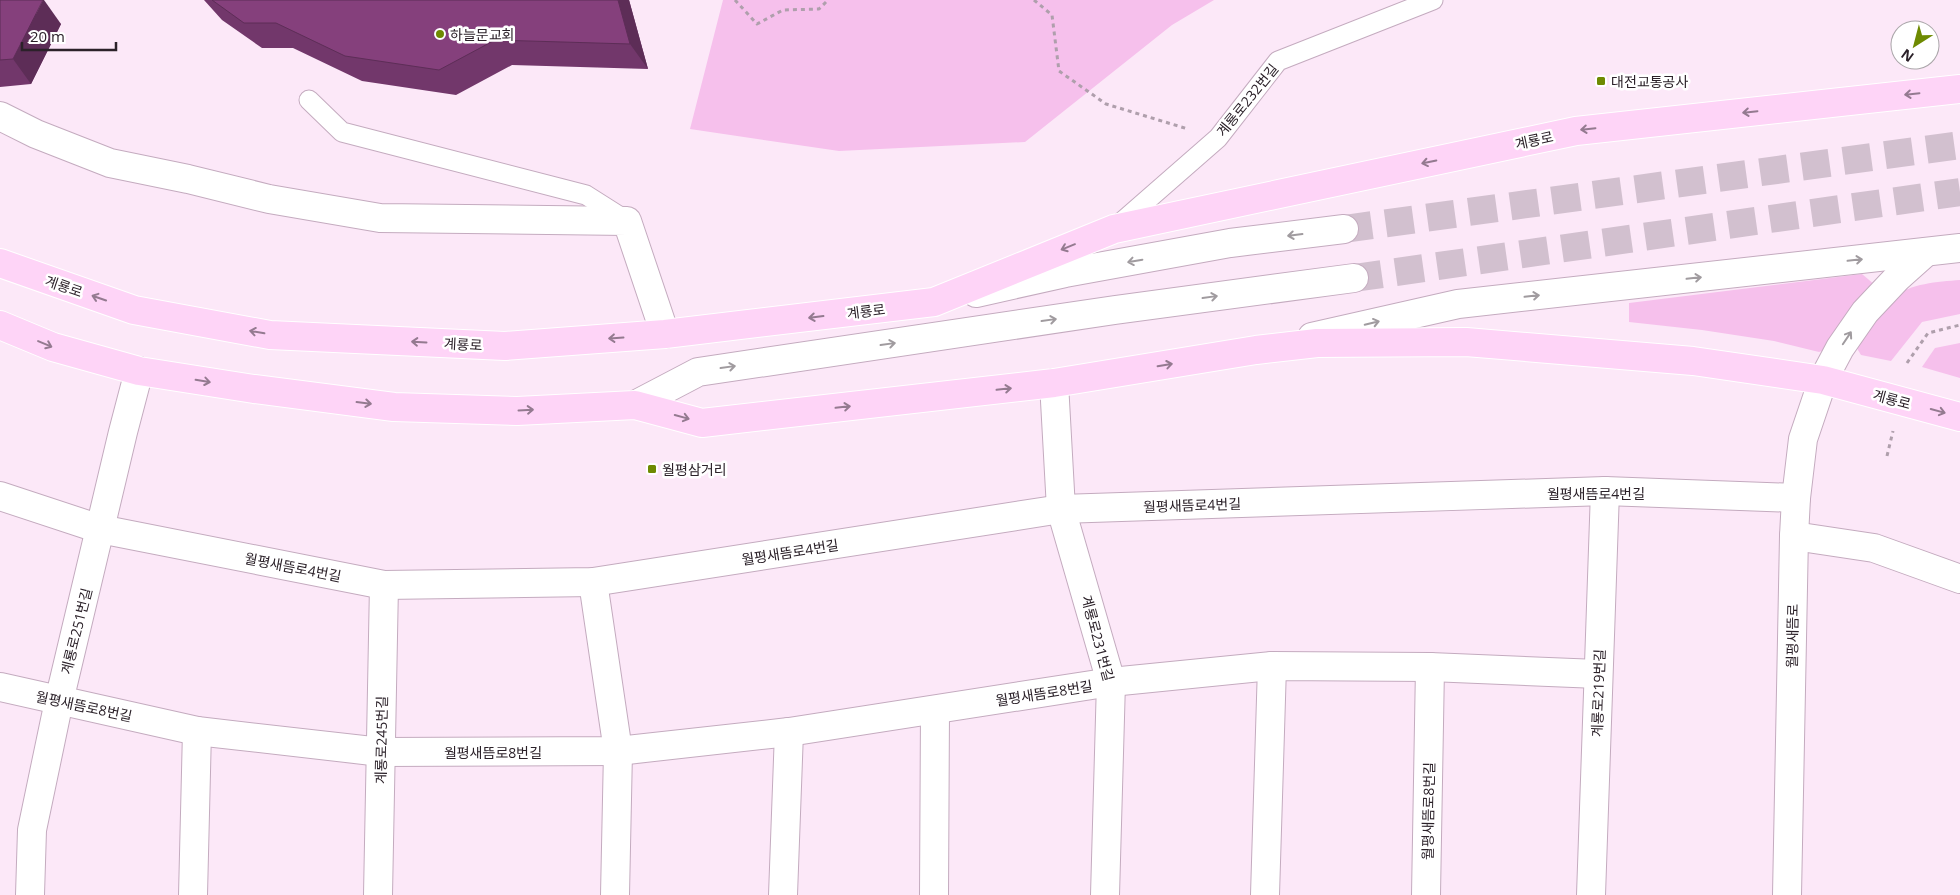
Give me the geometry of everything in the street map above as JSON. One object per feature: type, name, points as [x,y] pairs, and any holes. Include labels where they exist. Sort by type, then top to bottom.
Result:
[{"type":"main road","name":"계룡로","points":[[0,264],[134,310],[270,335],[505,346],[665,334],[934,302],[1114,228],[1576,131],[1960,89]]},
{"type":"main road","points":[[0,325],[53,347],[139,371],[254,389],[394,407],[518,411],[635,405]]},
{"type":"main road","name":"계룡로","points":[[635,405],[702,423],[1054,383],[1256,350],[1317,343],[1466,342],[1693,361],[1824,380],[1960,417]]},
{"type":"street","points":[[0,116],[36,134],[110,163],[188,179],[269,199],[380,218],[627,221],[665,334]]},
{"type":"street","points":[[934,302],[1065,273],[1230,244],[1344,229]]},
{"type":"street","points":[[1256,350],[1458,304],[1960,248]]},
{"type":"street","name":"월평새뜸로","points":[[1787,895],[1794,536],[1796,498],[1803,439],[1824,380],[1840,348],[1864,312],[1898,277],[1926,252]]},
{"type":"street","points":[[635,405],[698,372],[1106,312],[1354,278]]},
{"type":"street","name":"계룡로251번길","points":[[30,895],[32,830],[59,701],[139,371]]},
{"type":"street","name":"계룡로231번길","points":[[1054,383],[1061,509],[1111,682],[1105,895]]},
{"type":"street","name":"월평새뜸로4번길","points":[[0,496],[100,529],[384,585],[592,582],[1061,509],[1605,491],[1796,498]]},
{"type":"street","name":"계룡로219번길","points":[[1591,895],[1605,491]]},
{"type":"street","points":[[1794,536],[1874,548],[1960,579]]},
{"type":"street","points":[[592,582],[618,751],[615,895]]},
{"type":"street","name":"계룡로245번길","points":[[378,895],[384,585]]},
{"type":"street","points":[[1265,895],[1272,666]]},
{"type":"street","name":"월평새뜸로8번길","points":[[0,687],[197,730],[381,752],[618,751],[789,732],[1111,682],[1272,666],[1430,667],[1598,674]]},
{"type":"street","name":"월평새뜸로8번길","points":[[1426,895],[1430,667]]},
{"type":"street","points":[[934,895],[935,710]]},
{"type":"street","points":[[193,895],[197,730]]},
{"type":"street","points":[[783,895],[789,732]]},
{"type":"lane","name":"계룡로232번길","points":[[1114,228],[1218,138],[1278,61],[1433,0]]},
{"type":"lane","points":[[309,100],[342,132],[586,195],[627,221]]},
{"type":"path","points":[[735,0],[756,24],[783,10],[819,9],[828,0]]},
{"type":"path","points":[[1034,0],[1052,15],[1059,71],[1106,104],[1218,138]]},
{"type":"path","points":[[1907,363],[1928,333],[1960,325]]},
{"type":"path","points":[[1887,456],[1893,431]]},
{"type":"shaded area","points":[[723,0],[1214,0],[1172,25],[1025,142],[839,151],[690,129]]},
{"type":"shaded area","points":[[1862,274],[1875,285],[1830,348],[1819,352],[1774,341],[1702,330],[1629,322],[1629,303]]},
{"type":"shaded area","points":[[1960,280],[1960,314],[1922,322],[1891,361],[1861,355],[1855,345],[1892,298],[1916,286]]},
{"type":"shaded area","points":[[1960,343],[1960,378],[1922,367],[1935,348]]},
{"type":"building","points":[[0,0],[43,0],[13,59],[0,60]]},
{"type":"building","name":"하늘문교회","points":[[212,0],[618,0],[630,44],[495,40],[439,70],[345,56],[276,23],[244,23]]},
{"type":"tunnel","points":[[1344,229],[1960,145]]},
{"type":"tunnel","points":[[1354,278],[1960,192]]},
{"type":"place","name":"하늘문교회","points":[[440,34]]},
{"type":"place","name":"대전교통공사","points":[[1601,81]]},
{"type":"place","name":"월평삼거리","points":[[652,469]]}]
